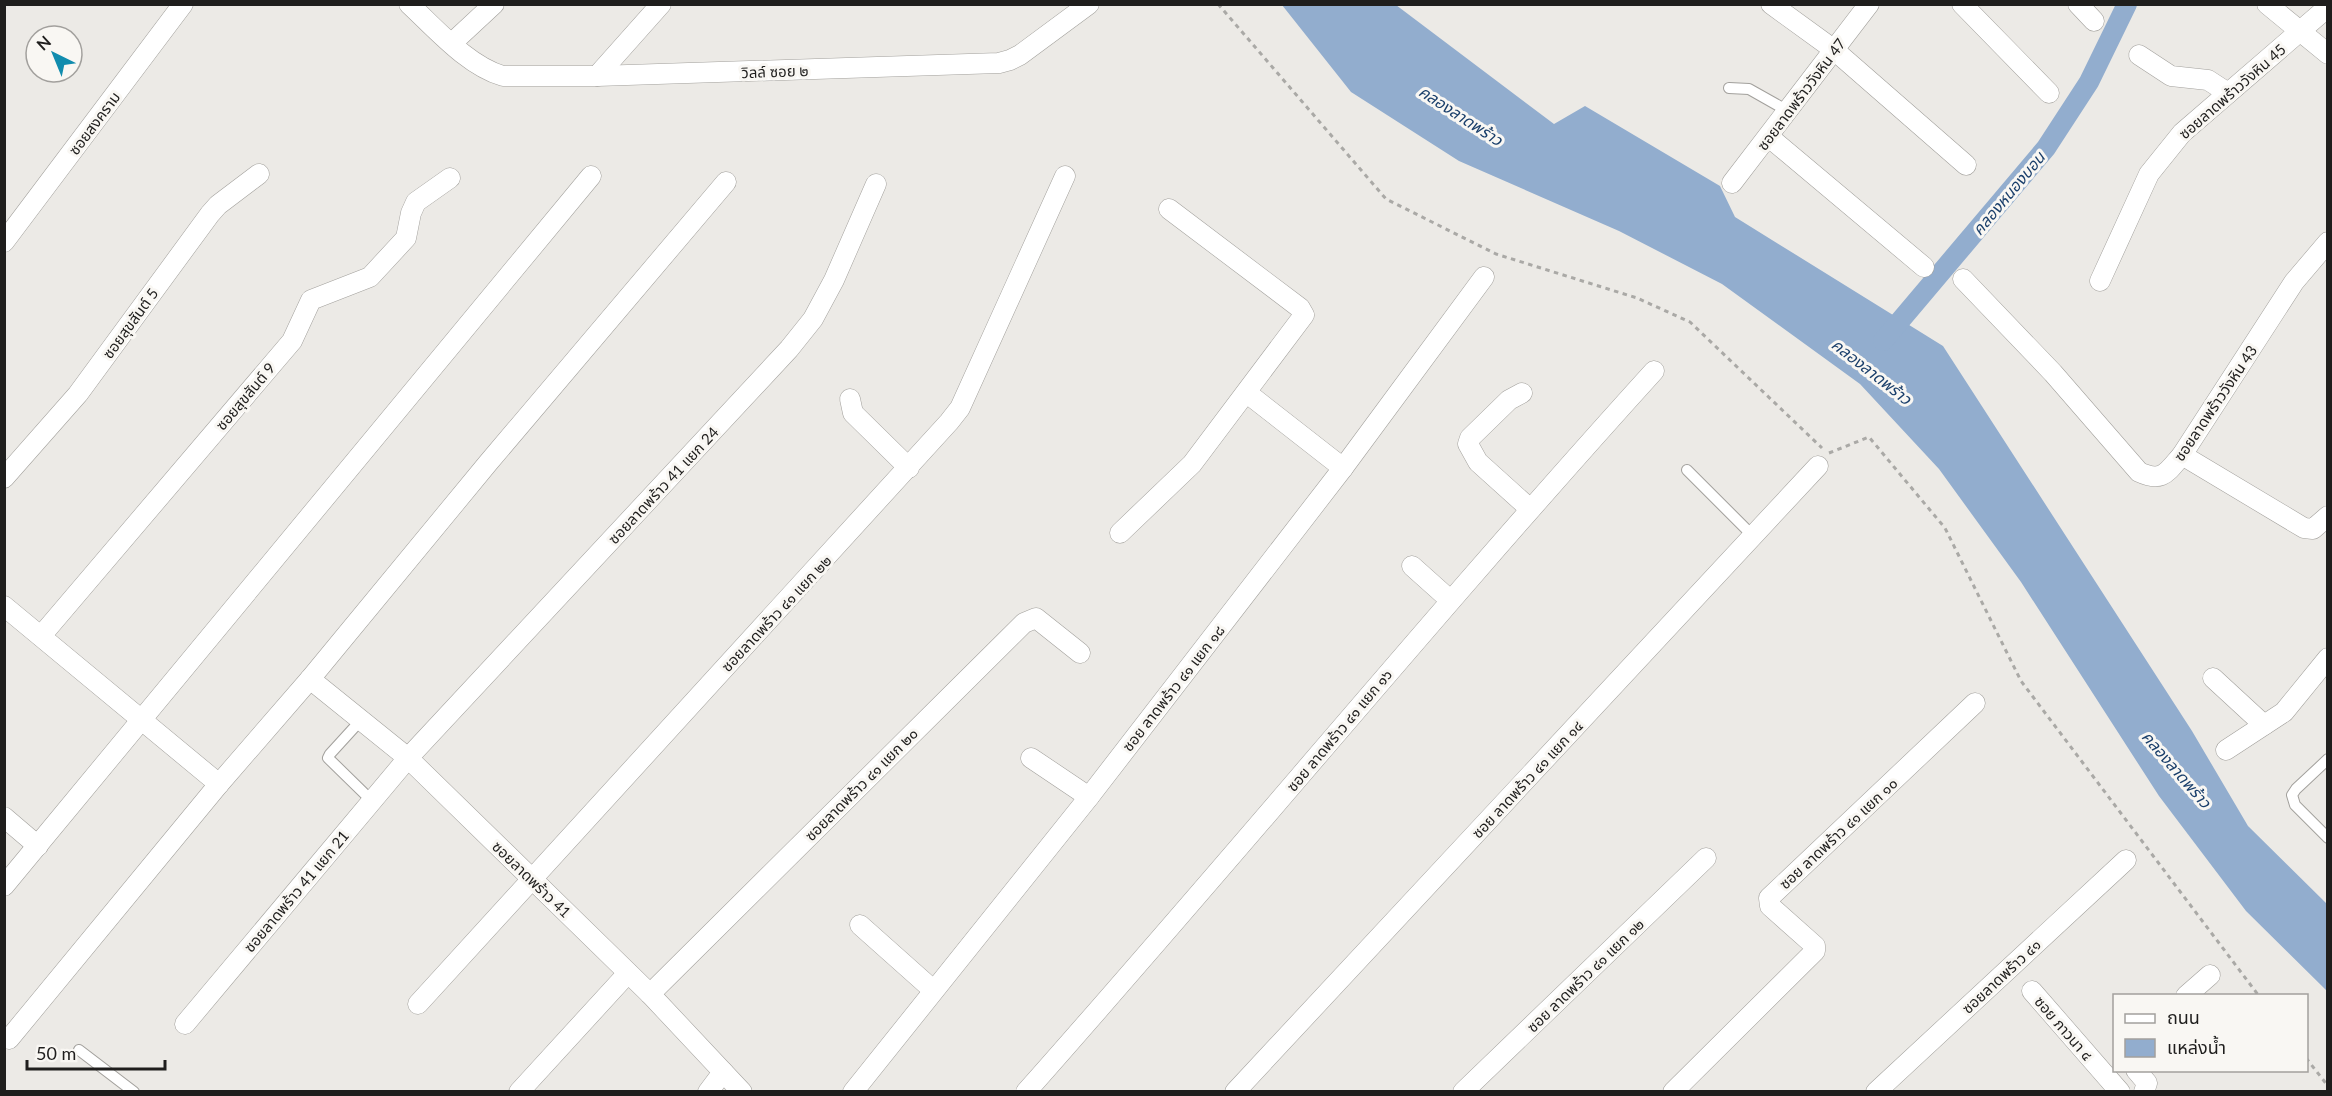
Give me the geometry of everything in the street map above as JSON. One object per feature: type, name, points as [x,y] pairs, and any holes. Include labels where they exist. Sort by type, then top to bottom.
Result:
[{"type":"street","name":"ซอยสงคราม","points":[[4,242],[183,4]]},
{"type":"street","name":"วิลล์ ซอย ๒","points":[[409,4],[452,43],[489,72],[503,76],[597,76],[999,63],[1020,55],[1089,4]]},
{"type":"street","points":[[452,43],[494,4]]},
{"type":"street","points":[[597,76],[661,4]]},
{"type":"street","points":[[1770,4],[1833,49],[1966,165]]},
{"type":"street","name":"ซอยลาดพร้าววังหิน 47","points":[[1732,183],[1869,4]]},
{"type":"street","points":[[1962,4],[2049,93]]},
{"type":"street","points":[[2078,4],[2094,21]]},
{"type":"street","points":[[2267,4],[2328,54]]},
{"type":"street","name":"ซอยลาดพร้าววังหิน 45","points":[[2100,281],[2149,174],[2182,133],[2328,7]]},
{"type":"street","points":[[2139,55],[2170,76],[2208,80],[2228,93]]},
{"type":"street","points":[[1769,137],[1924,267]]},
{"type":"street","name":"ซอยสุขสันต์ 5","points":[[4,478],[78,394],[210,214],[218,205],[259,174]]},
{"type":"street","points":[[4,886],[591,176]]},
{"type":"street","name":"ซอยลาดพร้าว ๔๑ แยก ๒๒","points":[[418,1004],[530,878],[909,468],[960,408],[1065,176]]},
{"type":"street","name":"ซอยสุขสันต์ 9","points":[[41,636],[292,342],[311,300],[370,277],[406,238],[411,213],[416,202],[450,178]]},
{"type":"street","points":[[9,1039],[488,462],[726,182]]},
{"type":"street","name":"ซอยลาดพร้าว 41 แยก 24","points":[[408,759],[789,349],[813,319],[834,280],[876,184]]},
{"type":"street","points":[[1120,533],[1192,464],[1303,318],[1304,312],[1169,209]]},
{"type":"street","name":"ซอยลาดพร้าววังหิน 43","points":[[1963,279],[2053,374],[2139,472],[2156,478],[2164,475],[2182,455],[2294,282],[2328,242]]},
{"type":"street","name":"ซอย ลาดพร้าว ๔๑ แยก ๑๘","points":[[853,1092],[1089,797],[1343,468],[1484,277]]},
{"type":"street","name":"ซอย ลาดพร้าว ๔๑ แยก ๑๖","points":[[1026,1092],[1172,926],[1529,508],[1654,371]]},
{"type":"street","points":[[1247,393],[1343,468]]},
{"type":"street","points":[[1522,393],[1509,400],[1470,438],[1468,444],[1478,462],[1529,508]]},
{"type":"street","points":[[850,399],[853,413],[909,468]]},
{"type":"street","points":[[2182,455],[2304,528],[2313,529],[2327,518]]},
{"type":"street","name":"ซอย ลาดพร้าว ๔๑ แยก ๑๔","points":[[1235,1092],[1818,466]]},
{"type":"street","points":[[1412,566],[1450,600]]},
{"type":"street","points":[[4,606],[219,784]]},
{"type":"street","name":"ซอยลาดพร้าว ๔๑ แยก ๒๐","points":[[650,994],[1024,623],[1036,618],[1080,653]]},
{"type":"street","points":[[2226,750],[2284,712],[2328,658]]},
{"type":"street","points":[[2213,678],[2264,725]]},
{"type":"street","name":"ซอยลาดพร้าว 41","points":[[310,679],[408,759],[650,994],[742,1092]]},
{"type":"street","name":"ซอย ลาดพร้าว ๔๑ แยก ๑๐","points":[[1673,1092],[1815,951],[1815,946],[1770,906],[1769,898],[1975,703]]},
{"type":"street","points":[[1031,758],[1089,797]]},
{"type":"street","name":"ซอยลาดพร้าว 41 แยก 21","points":[[185,1024],[408,759]]},
{"type":"street","points":[[4,817],[38,846]]},
{"type":"street","name":"ซอย ลาดพร้าว ๔๑ แยก ๑๒","points":[[1463,1092],[1706,858]]},
{"type":"street","name":"ซอยลาดพร้าว ๔๑","points":[[1876,1092],[2126,860]]},
{"type":"street","points":[[860,925],[933,990]]},
{"type":"street","points":[[519,1092],[628,973]]},
{"type":"street","points":[[2188,994],[2210,975]]},
{"type":"street","name":"ซอย ภาวนา ๔","points":[[2032,991],[2120,1092]]},
{"type":"street","points":[[708,1092],[723,1072]]},
{"type":"street","points":[[2137,1072],[2147,1083],[2144,1092]]},
{"type":"lane","points":[[1729,88],[1749,89],[1788,111]]},
{"type":"lane","points":[[1688,470],[1753,536]]},
{"type":"lane","points":[[361,720],[328,758],[372,801]]},
{"type":"lane","points":[[2328,759],[2292,795],[2295,805],[2328,838]]},
{"type":"lane","points":[[79,1050],[134,1092]]},
{"type":"path","points":[[1218,4],[1386,199],[1496,254],[1637,298],[1690,322],[1828,453],[1869,436],[1945,528],[2021,681],[2257,994]]},
{"type":"path","points":[[2308,1059],[2328,1086]]},
{"type":"water","name":"คลองลาดพร้าว","points":[[1282,5],[1396,5],[1554,124],[1585,106],[1720,186],[1735,217],[1943,346],[2192,731],[2248,826],[2327,904],[2327,991],[2246,911],[2159,796],[2021,582],[1939,469],[1860,384],[1722,284],[1619,231],[1459,161],[1351,92]]},
{"type":"waterway","name":"คลองหนองบอน","points":[[1883,341],[2046,148],[2089,82],[2127,4]]}]
